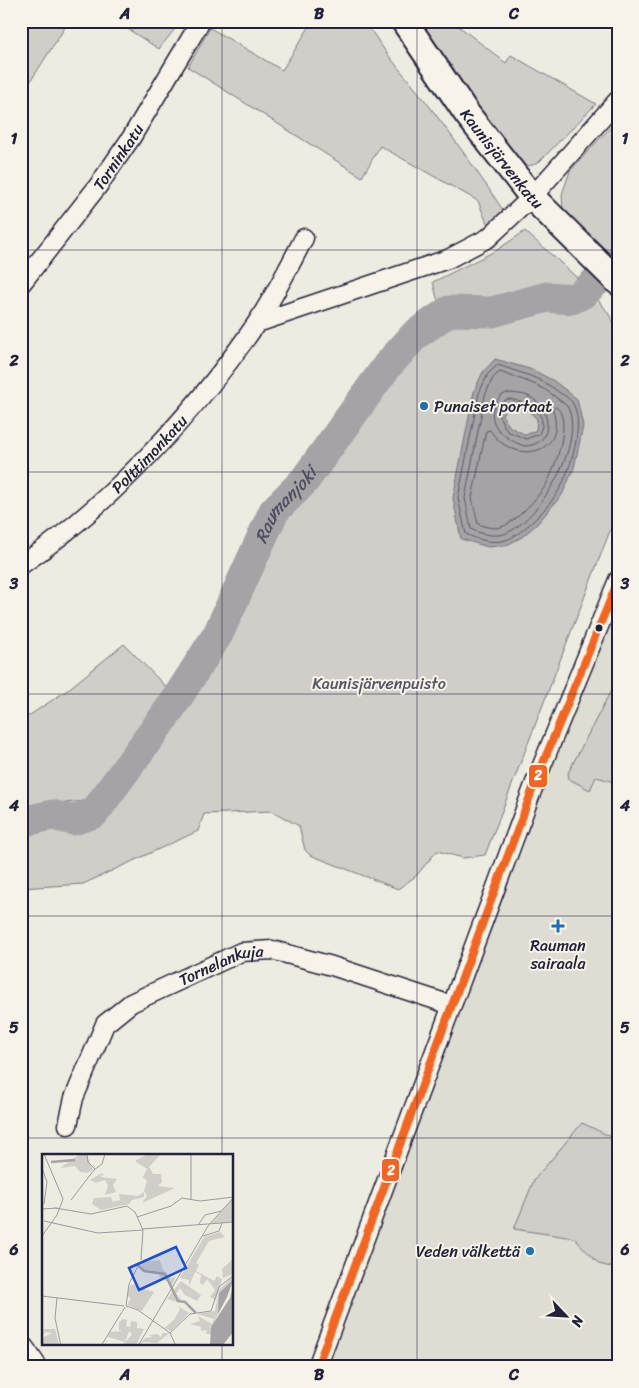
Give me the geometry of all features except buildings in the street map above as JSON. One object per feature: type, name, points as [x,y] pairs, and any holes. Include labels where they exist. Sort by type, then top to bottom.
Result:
[{"type":"highway","points":[[21,1351],[32,1367]]},
{"type":"main road","name":"Kaunisjärvenkatu","points":[[404,21],[468,114],[532,197],[618,282]]},
{"type":"street","name":"Torninkatu","points":[[21,284],[87,200],[131,138],[201,21]]},
{"type":"street","points":[[257,323],[448,259],[488,238],[532,197],[618,100]]},
{"type":"street","name":"Polttimonkatu","points":[[21,564],[56,541],[130,473],[202,394],[257,323],[304,238]]},
{"type":"street","points":[[317,1367],[536,780],[618,580]]},
{"type":"street","name":"Tornelankuja","points":[[68,1125],[74,1098],[105,1024],[131,1003],[241,952],[272,950],[332,966],[451,1005]]},
{"type":"shaded area","points":[[618,588],[618,1367],[320,1367]]},
{"type":"green space","points":[[21,21],[69,21],[21,96]]},
{"type":"green space","points":[[115,21],[181,21],[159,49]]},
{"type":"green space","points":[[313,21],[366,21],[380,44],[430,107],[505,213],[489,228],[478,201],[380,146],[362,177],[188,67],[210,28],[282,70]]},
{"type":"green space","points":[[419,21],[452,21],[506,63],[511,55],[596,104],[540,161],[527,166],[516,158],[487,123]]},
{"type":"green space","points":[[618,119],[618,261],[563,210],[562,194],[570,171]]},
{"type":"green space","name":"Kaunisjärvenpuisto","points":[[525,231],[592,293],[613,321],[618,334],[618,510],[485,855],[463,858],[437,851],[416,876],[398,889],[310,855],[305,850],[299,826],[272,811],[204,814],[198,831],[83,884],[21,888],[21,833],[41,822],[71,832],[90,827],[123,789],[208,663],[275,522],[312,479],[411,347],[453,322],[437,298],[433,282],[497,250]]},
{"type":"green space","points":[[124,644],[172,693],[136,748],[94,800],[46,805],[21,810],[21,721],[66,691]]},
{"type":"green space","points":[[618,677],[618,783],[596,777],[590,790],[569,779],[568,773]]},
{"type":"green space","points":[[582,1123],[618,1140],[618,1269],[599,1264],[574,1238],[514,1229],[534,1180]]},
{"type":"water","points":[[495,359],[533,370],[554,381],[577,399],[583,426],[574,468],[562,495],[536,525],[522,537],[507,545],[488,547],[461,539],[453,498],[474,391],[483,372]],"holes":[[[508,404],[524,407],[537,419],[536,430],[526,435],[510,427],[502,415]]]},
{"type":"pier","points":[[609,257],[618,277],[596,294],[584,284],[589,274]]},
{"type":"waterway","name":"Raumanjoki","points":[[21,822],[52,815],[73,820],[94,813],[170,709],[218,634],[274,511],[304,481],[387,366],[415,335],[449,311],[492,312],[547,297],[572,299],[582,294],[618,262]]},
{"type":"transit line","name":"2","points":[[317,1367],[536,780],[618,581]]},
{"type":"place","name":"Punaiset portaat","points":[[424,406]]},
{"type":"place","name":"Rauman sairaala","points":[[558,926]]},
{"type":"place","name":"Veden välkettä","points":[[530,1251]]}]
